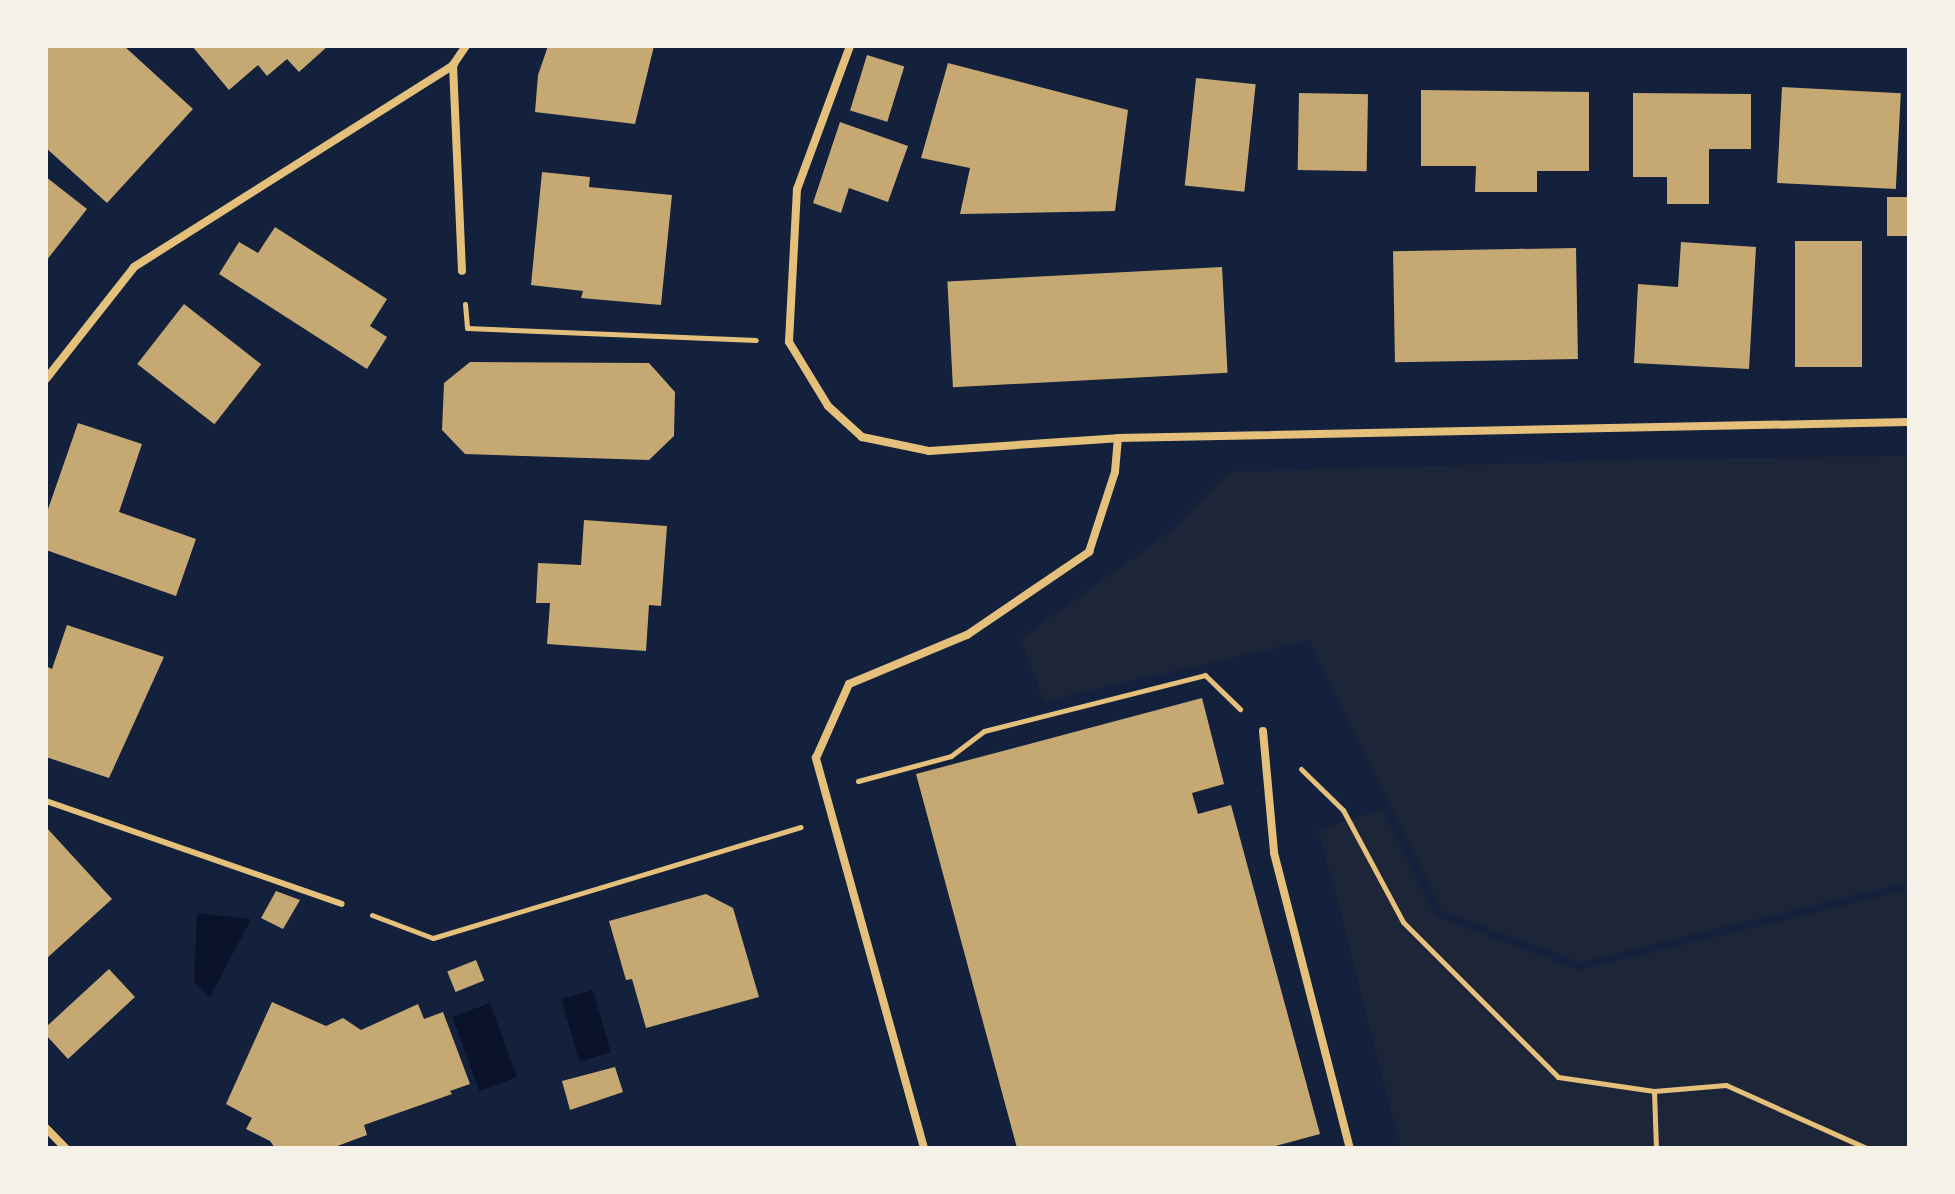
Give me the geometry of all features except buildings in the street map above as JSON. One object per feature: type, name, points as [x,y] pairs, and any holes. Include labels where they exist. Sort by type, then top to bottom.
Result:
[{"type":"street","points":[[46,379],[134,267],[453,65],[466,46]]},
{"type":"street","points":[[850,46],[797,189],[789,342],[828,406],[862,437],[929,451],[1118,438],[1909,422]]},
{"type":"street","points":[[453,65],[462,271]]},
{"type":"street","points":[[924,1148],[816,758],[849,684],[967,635],[1089,552],[1115,472],[1118,438]]},
{"type":"street","points":[[1263,731],[1274,853],[1350,1148]]},
{"type":"street","points":[[46,1128],[65,1148]]},
{"type":"lane","points":[[46,801],[342,904]]},
{"type":"path","points":[[486,329],[741,340]]},
{"type":"path","points":[[825,790],[951,756],[984,731],[1205,675],[1343,810],[1403,922],[1558,1077],[1654,1091],[1726,1085],[1866,1148]]},
{"type":"path","points":[[342,904],[433,938],[833,818]]},
{"type":"path","points":[[1654,1091],[1656,1148]]},
{"type":"shaded area","points":[[1909,456],[1909,882],[1580,962],[1442,911],[1309,640],[1044,701],[1021,639],[1175,528],[1229,472],[1665,459]]},
{"type":"shaded area","points":[[1382,809],[1436,916],[1579,970],[1909,890],[1909,1148],[1401,1148],[1319,830]]},
{"type":"shaded area","points":[[197,913],[251,919],[210,997],[194,982]]},
{"type":"shaded area","points":[[593,990],[611,1052],[579,1062],[561,999]]},
{"type":"shaded area","points":[[490,1003],[517,1077],[479,1091],[452,1017]]}]
